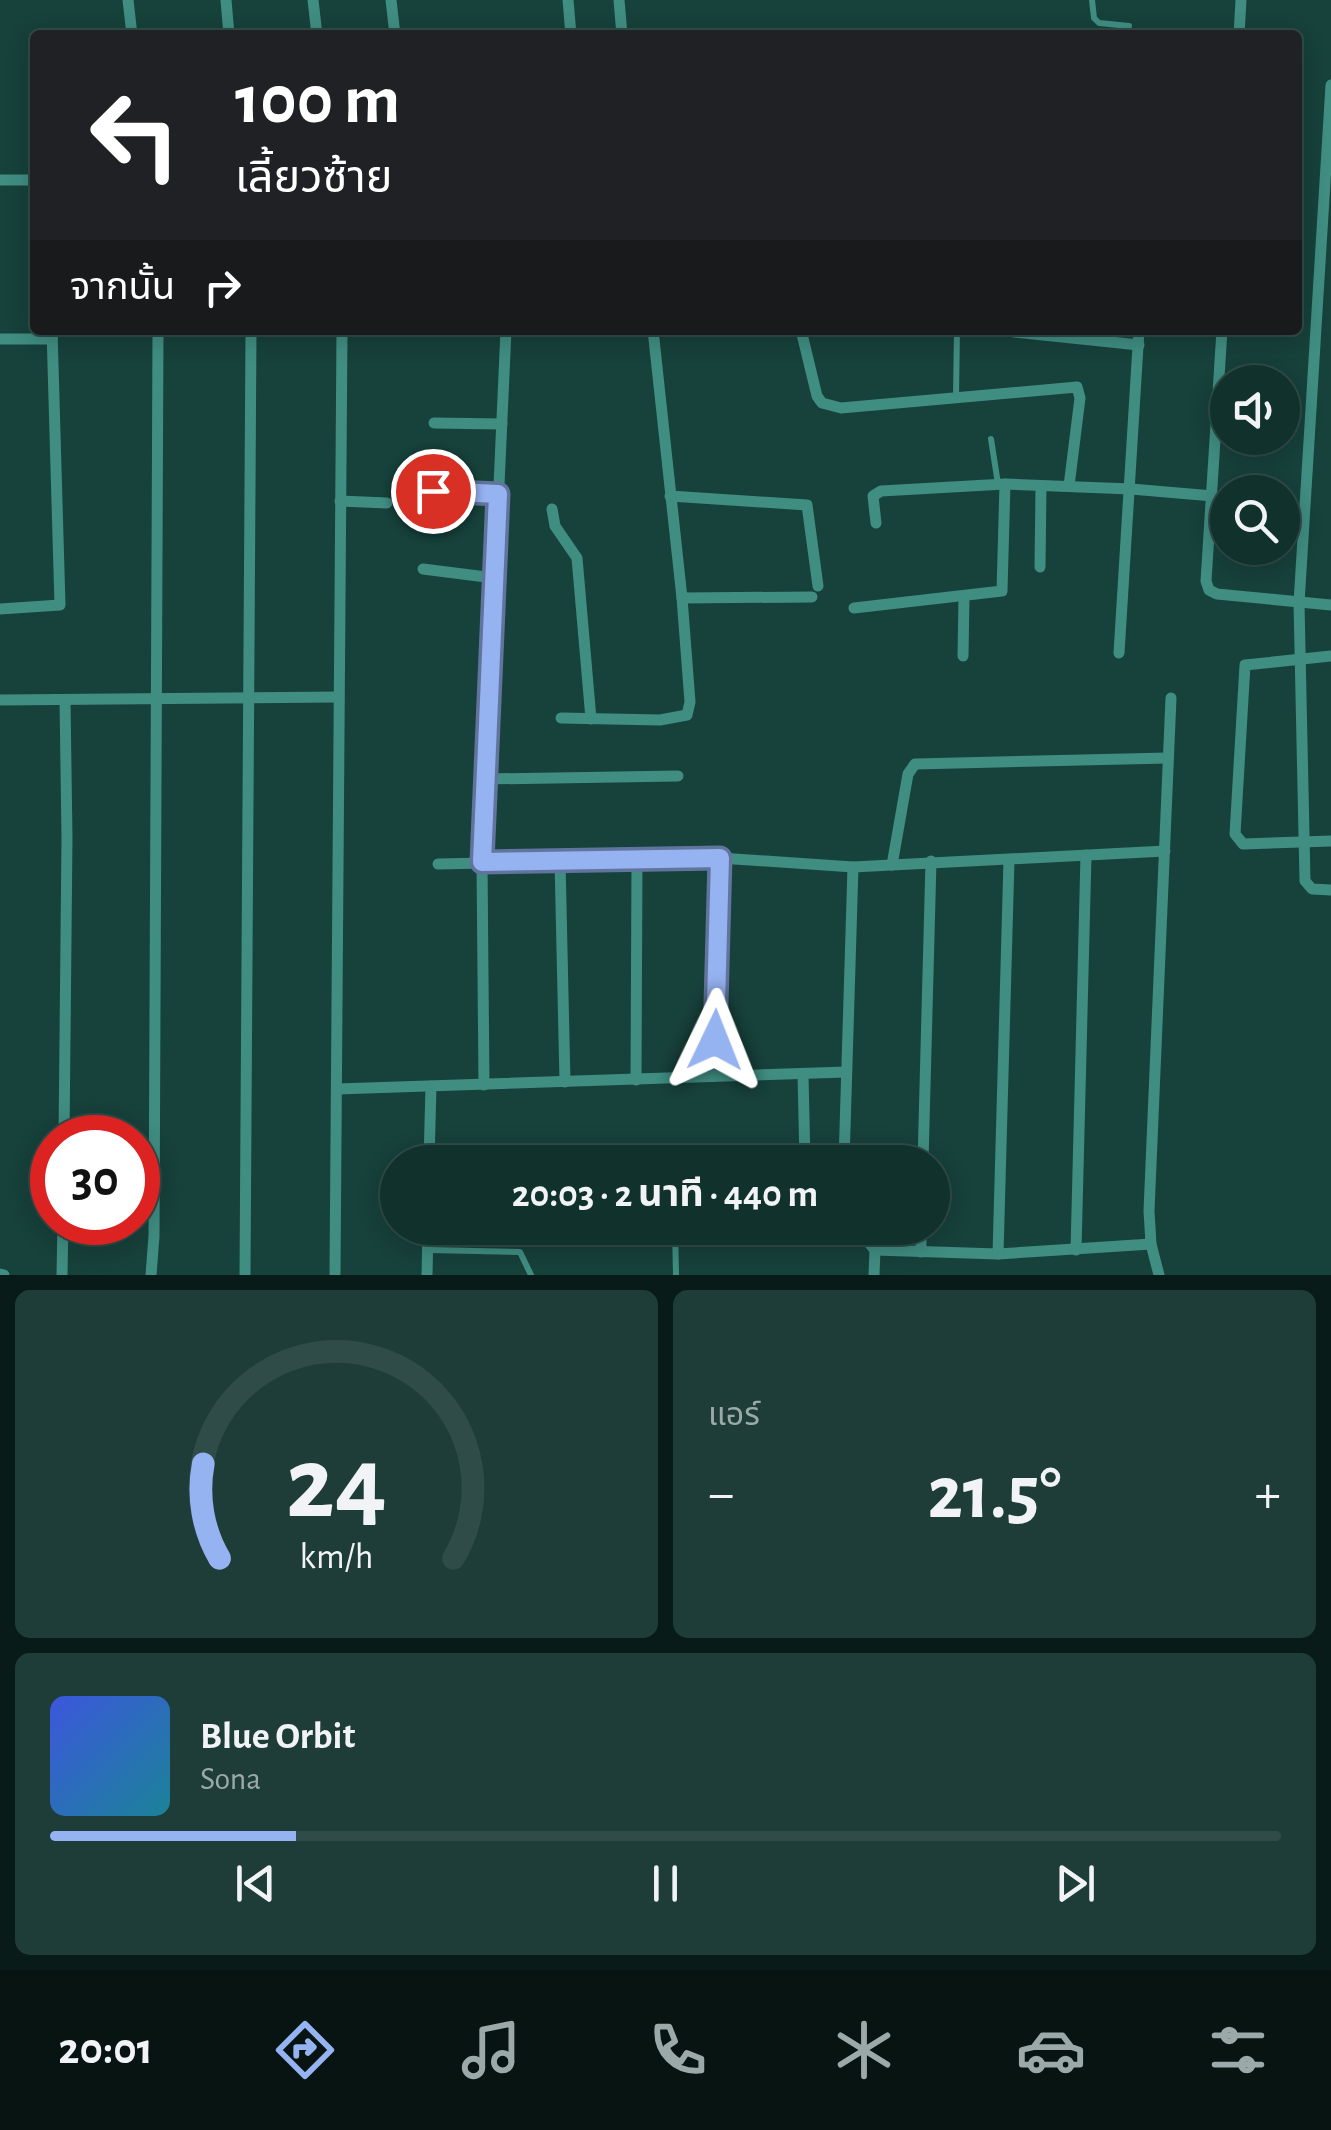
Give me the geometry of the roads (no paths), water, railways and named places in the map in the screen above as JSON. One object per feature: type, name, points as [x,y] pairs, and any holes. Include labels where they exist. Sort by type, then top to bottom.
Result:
[{"type":"street","points":[[128,0],[131,30]]},
{"type":"street","points":[[226,0],[229,30]]},
{"type":"street","points":[[313,0],[316,30]]},
{"type":"street","points":[[392,0],[395,30]]},
{"type":"street","points":[[568,0],[571,30]]},
{"type":"street","points":[[619,0],[622,30]]},
{"type":"street","points":[[1239,30],[1241,0]]},
{"type":"street","points":[[1331,85],[1299,603],[1307,886],[1331,890]]},
{"type":"street","points":[[0,180],[30,180]]},
{"type":"street","points":[[0,339],[42,335]]},
{"type":"street","points":[[0,609],[60,604],[52,335]]},
{"type":"street","points":[[151,1275],[158,335]]},
{"type":"street","points":[[245,1275],[251,335]]},
{"type":"street","points":[[334,1275],[342,335]]},
{"type":"street","points":[[484,1085],[482,862],[506,335]]},
{"type":"street","points":[[561,718],[660,720],[688,715],[682,598],[654,335]]},
{"type":"street","points":[[801,335],[817,396],[828,406],[1078,387],[1070,486]]},
{"type":"street","points":[[1045,335],[1138,344]]},
{"type":"street","points":[[1119,653],[1139,335]]},
{"type":"street","points":[[1214,475],[1222,335]]},
{"type":"street","points":[[434,423],[502,424]]},
{"type":"street","points":[[876,523],[873,496],[881,491],[1002,484],[1210,496]]},
{"type":"street","points":[[854,608],[1002,591],[1002,484]]},
{"type":"street","points":[[1040,567],[1041,486]]},
{"type":"street","points":[[433,491],[498,494]]},
{"type":"street","points":[[670,496],[808,505],[815,592],[682,598]]},
{"type":"street","points":[[340,501],[386,503]]},
{"type":"street","points":[[552,509],[555,526],[577,558],[591,719]]},
{"type":"street","points":[[1210,533],[1206,582],[1209,590],[1331,605]]},
{"type":"street","points":[[424,569],[494,578]]},
{"type":"street","points":[[963,656],[964,597]]},
{"type":"street","points":[[1331,656],[1245,665],[1235,834],[1243,844],[1331,842]]},
{"type":"street","points":[[0,700],[338,697]]},
{"type":"street","points":[[1158,1275],[1149,1211],[1172,698]]},
{"type":"street","points":[[64,1115],[65,700]]},
{"type":"street","points":[[892,865],[908,774],[910,768],[922,761],[1168,758]]},
{"type":"street","points":[[485,780],[678,776]]},
{"type":"street","points":[[438,864],[720,858],[854,867],[1165,851]]},
{"type":"street","points":[[1076,1250],[1086,855]]},
{"type":"street","points":[[714,1076],[720,858]]},
{"type":"street","points":[[636,859],[636,1080]]},
{"type":"street","points":[[998,1254],[1008,860]]},
{"type":"street","points":[[560,861],[565,1082]]},
{"type":"street","points":[[923,1145],[931,861]]},
{"type":"street","points":[[844,1145],[854,867]]},
{"type":"street","points":[[337,1090],[846,1072]]},
{"type":"street","points":[[802,1074],[804,1145]]},
{"type":"street","points":[[430,1145],[431,1086]]},
{"type":"street","points":[[871,1245],[876,1250],[998,1254],[1151,1244]]},
{"type":"street","points":[[62,1275],[63,1245]]},
{"type":"street","points":[[427,1275],[428,1245]]},
{"type":"street","points":[[921,1245],[921,1252]]},
{"type":"street","points":[[874,1275],[876,1250]]},
{"type":"lane","points":[[1092,0],[1094,18],[1099,22],[1129,26]]},
{"type":"lane","points":[[956,335],[956,397]]},
{"type":"lane","points":[[991,439],[1002,484]]},
{"type":"lane","points":[[675,1245],[676,1275]]},
{"type":"lane","points":[[428,1250],[520,1252],[531,1275]]}]
